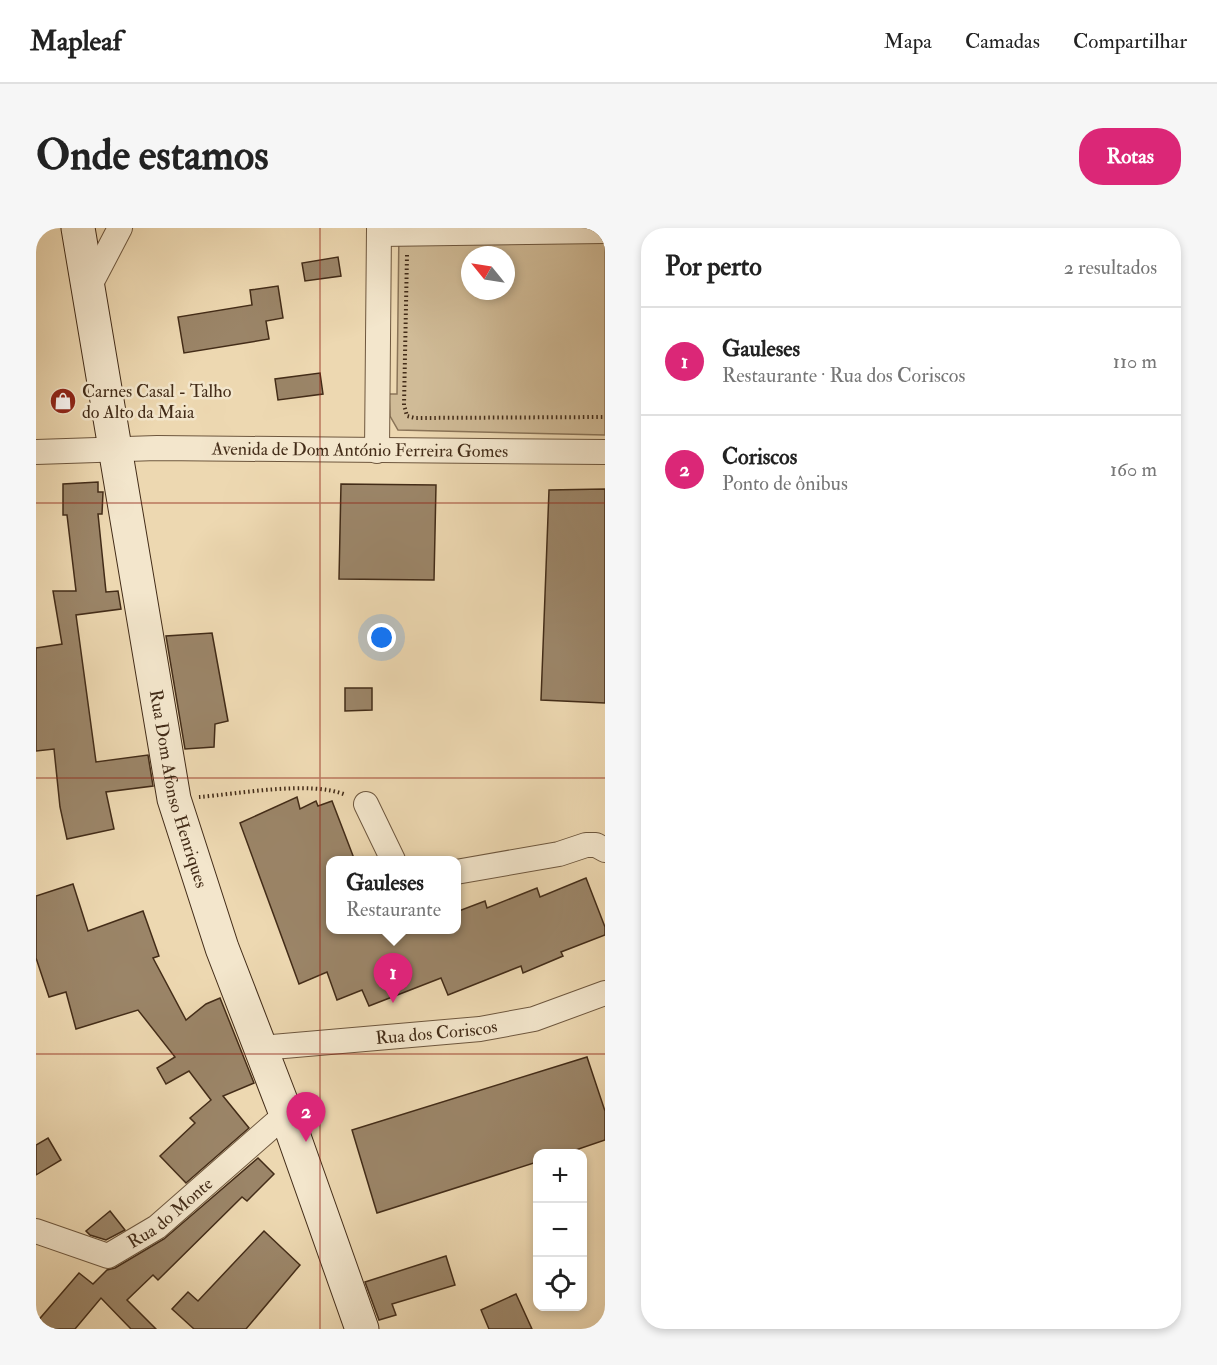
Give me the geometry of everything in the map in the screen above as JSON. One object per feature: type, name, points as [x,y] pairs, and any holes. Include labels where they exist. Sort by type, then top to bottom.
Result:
[{"type":"main road","name":"Rua Dom Afonso Henriques","points":[[78,228],[174,799],[222,948],[286,1114],[362,1329]]},
{"type":"street","points":[[87,291],[120,228]]},
{"type":"street","points":[[377,451],[380,231],[417,233],[605,231]]},
{"type":"street","name":"Avenida de Dom António Ferreira Gomes","points":[[36,452],[116,449],[605,452]]},
{"type":"street","points":[[366,804],[391,856]]},
{"type":"street","points":[[461,871],[559,854],[586,845],[596,845],[605,850]]},
{"type":"street","name":"Rua dos Coriscos","points":[[261,1048],[480,1029],[534,1019],[605,993]]},
{"type":"street","name":"Rua do Monte","points":[[36,1231],[108,1256],[157,1227],[286,1114]]},
{"type":"path","points":[[417,233],[418,253],[408,252],[406,259],[404,405],[407,416],[415,418],[605,417]]},
{"type":"path","points":[[174,799],[308,788],[337,791],[366,804]]},
{"type":"shaded area","points":[[399,228],[605,228],[605,435],[398,430],[390,416],[389,394],[397,394]]},
{"type":"building","points":[[338,257],[341,276],[305,281],[302,263]]},
{"type":"building","points":[[278,286],[283,318],[266,321],[269,339],[184,353],[178,317],[252,305],[250,290]]},
{"type":"building","points":[[320,373],[323,394],[278,400],[275,379]]},
{"type":"building","points":[[98,482],[98,492],[103,492],[102,514],[98,514],[106,592],[118,591],[121,609],[76,615],[96,762],[148,755],[153,786],[106,792],[114,829],[67,839],[60,807],[54,749],[36,751],[36,648],[62,644],[53,591],[76,591],[67,515],[63,515],[63,484]]},
{"type":"building","points":[[341,484],[436,485],[434,580],[339,579]]},
{"type":"building","points":[[605,489],[605,703],[541,700],[549,490]]},
{"type":"building","points":[[212,633],[228,721],[215,724],[214,747],[185,749],[166,636]]},
{"type":"building","points":[[345,688],[372,688],[372,710],[345,711]]},
{"type":"building","points":[[297,797],[300,809],[316,801],[318,806],[332,801],[353,856],[326,856],[326,934],[461,934],[461,910],[485,901],[487,908],[537,888],[540,897],[586,878],[605,927],[605,935],[561,952],[563,956],[523,973],[521,966],[448,995],[441,978],[369,1006],[362,990],[337,1000],[327,972],[299,984],[240,823]]},
{"type":"building","points":[[73,884],[88,931],[143,911],[159,956],[153,958],[186,1020],[206,1004],[220,998],[254,1083],[223,1096],[249,1128],[186,1183],[160,1156],[195,1123],[190,1118],[211,1100],[189,1071],[166,1084],[157,1068],[175,1057],[138,1010],[76,1029],[66,992],[49,997],[36,958],[36,896]]},
{"type":"building","points":[[587,1057],[605,1111],[605,1140],[579,1149],[533,1149],[533,1163],[377,1213],[352,1130]]},
{"type":"building","points":[[48,1138],[61,1160],[36,1175],[36,1145]]},
{"type":"building","points":[[258,1158],[274,1174],[247,1201],[242,1197],[158,1280],[153,1275],[127,1300],[156,1329],[131,1329],[101,1298],[75,1329],[36,1329],[36,1323],[79,1273],[93,1284],[107,1270],[115,1268],[164,1239]]},
{"type":"building","points":[[110,1211],[125,1230],[106,1240],[90,1235],[86,1231]]},
{"type":"building","points":[[264,1231],[300,1265],[246,1329],[194,1329],[172,1309],[188,1292],[198,1301]]},
{"type":"building","points":[[446,1256],[455,1285],[392,1304],[396,1315],[379,1320],[365,1282]]},
{"type":"building","points":[[516,1294],[532,1329],[489,1329],[481,1310]]},
{"type":"place","name":"Carnes Casal - Talho do Alto da Maia","points":[[63,401]]},
{"type":"place","name":"Gauleses","points":[[393,1003]]},
{"type":"place","name":"Coriscos","points":[[306,1142]]}]
